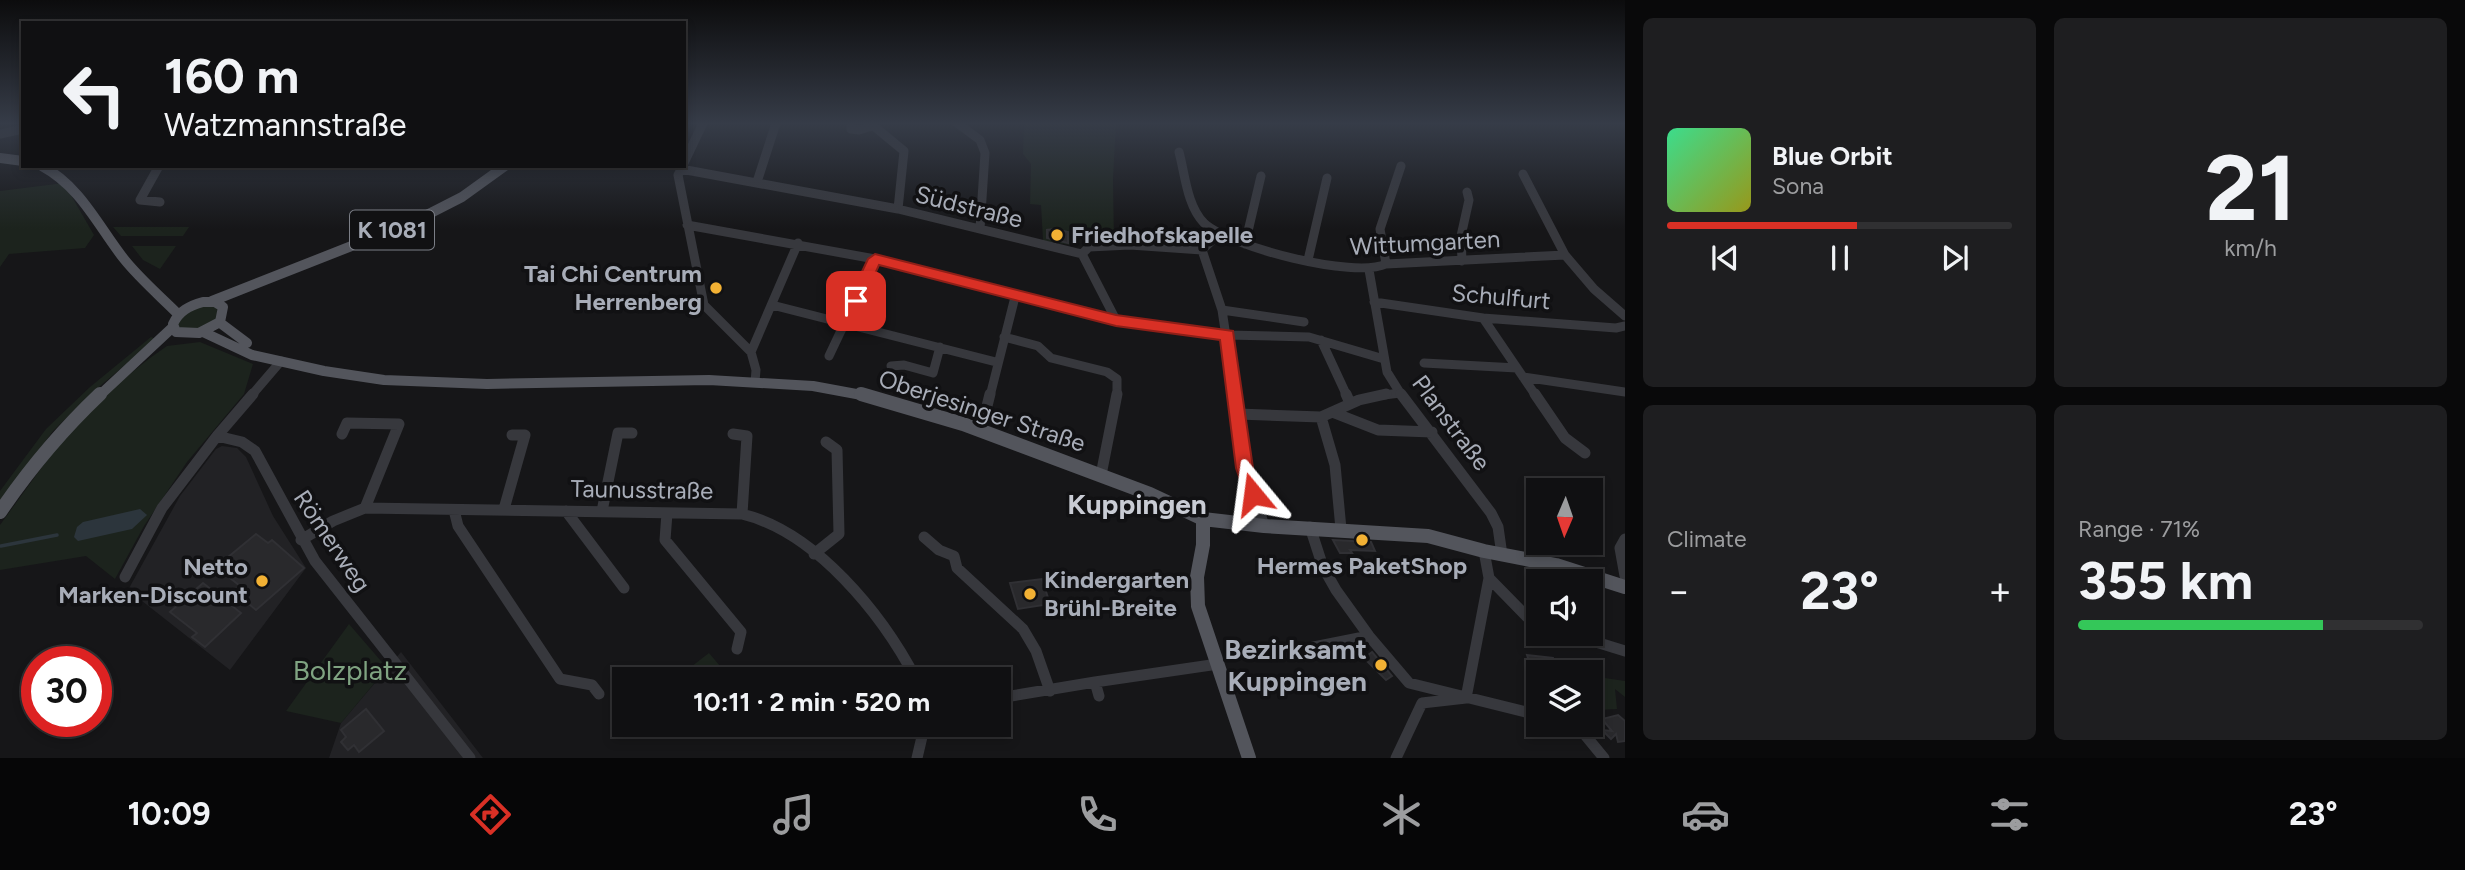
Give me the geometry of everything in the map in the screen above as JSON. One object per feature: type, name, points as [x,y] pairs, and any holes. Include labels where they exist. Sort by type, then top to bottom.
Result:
[{"type":"main road","points":[[3,158],[21,161]]},
{"type":"main road","points":[[46,168],[61,176],[73,187],[127,262],[178,314],[178,331]]},
{"type":"main road","name":"K 1081","points":[[212,301],[428,215],[473,190],[502,168]]},
{"type":"main road","name":"K 1081","points":[[222,316],[235,300],[271,279]]},
{"type":"main road","points":[[160,294],[194,304]]},
{"type":"main road","points":[[178,314],[194,304],[212,301],[219,303],[222,316],[236,338],[277,360]]},
{"type":"main road","points":[[203,332],[222,316]]},
{"type":"main road","points":[[0,512],[30,468],[86,405],[178,331],[203,332],[252,355],[277,360]]},
{"type":"main road","name":"Oberjesinger Straße","points":[[277,360],[362,378],[419,383],[537,384],[691,379],[755,382],[853,392],[981,430],[1101,475],[1203,519],[1264,526],[1428,536],[1502,555]]},
{"type":"main road","points":[[1203,519],[1203,545],[1197,577],[1198,606],[1249,758]]},
{"type":"main road","points":[[1502,555],[1556,565],[1625,587]]},
{"type":"street","points":[[757,182],[765,158]]},
{"type":"street","points":[[898,209],[903,158]]},
{"type":"street","points":[[980,229],[985,158]]},
{"type":"street","points":[[1116,320],[1082,254],[1089,247],[1119,245],[1202,250],[1218,235],[1197,214],[1181,158]]},
{"type":"street","points":[[1386,264],[1380,241],[1381,229],[1401,166]]},
{"type":"street","name":"Südstraße","points":[[686,167],[898,209],[1082,254]]},
{"type":"street","points":[[158,168],[140,200],[160,201]]},
{"type":"street","points":[[682,168],[678,175],[704,305],[751,352],[756,370],[755,382]]},
{"type":"street","points":[[1523,174],[1565,255],[1594,289],[1625,316]]},
{"type":"street","points":[[1245,244],[1261,176]]},
{"type":"street","points":[[1308,260],[1327,178]]},
{"type":"street","points":[[1462,261],[1461,236],[1469,200],[1467,191]]},
{"type":"street","points":[[687,225],[875,259],[1015,297],[1116,320],[1227,335],[1292,335],[1321,340],[1384,359]]},
{"type":"street","name":"Wittumgarten","points":[[1218,235],[1308,260],[1369,270],[1386,264],[1565,255]]},
{"type":"street","points":[[751,352],[798,243]]},
{"type":"street","points":[[1202,250],[1222,310],[1245,468],[1264,526]]},
{"type":"street","points":[[829,356],[875,259]]},
{"type":"street","name":"Planstraße","points":[[1369,270],[1387,372],[1491,513],[1498,527],[1502,555]]},
{"type":"street","points":[[981,430],[996,362],[1015,297]]},
{"type":"street","name":"Schulfurt","points":[[1374,302],[1483,318],[1616,328],[1625,326]]},
{"type":"street","points":[[772,305],[996,362]]},
{"type":"street","points":[[1222,310],[1304,322]]},
{"type":"street","points":[[1483,318],[1565,438],[1585,453]]},
{"type":"street","points":[[1004,337],[1038,346],[1051,358],[1107,372],[1117,379],[1118,391],[1101,475]]},
{"type":"street","points":[[1321,340],[1350,403]]},
{"type":"street","points":[[891,366],[904,365],[933,373],[940,347]]},
{"type":"street","points":[[125,577],[162,508],[277,360]]},
{"type":"street","points":[[1424,363],[1520,372],[1625,392]]},
{"type":"street","points":[[1238,414],[1321,417],[1376,394],[1400,393]]},
{"type":"street","points":[[1332,412],[1378,430],[1432,432]]},
{"type":"street","points":[[1321,417],[1335,465],[1340,529]]},
{"type":"street","points":[[342,434],[346,423],[399,424],[365,509]]},
{"type":"street","points":[[602,511],[618,433],[632,433]]},
{"type":"street","points":[[733,434],[747,436],[742,514]]},
{"type":"street","points":[[504,509],[525,435],[512,435]]},
{"type":"street","name":"Römerweg","points":[[217,436],[242,442],[255,451],[314,561],[470,758]]},
{"type":"street","points":[[814,554],[839,534],[837,450],[826,442]]},
{"type":"street","name":"Taunusstraße","points":[[302,540],[333,521],[365,509],[742,514],[765,519],[794,536],[814,554],[881,621],[911,667]]},
{"type":"street","points":[[454,510],[458,526],[560,679],[592,685],[599,694]]},
{"type":"street","points":[[566,511],[624,588]]},
{"type":"street","points":[[667,513],[664,540],[741,632],[737,649]]},
{"type":"street","points":[[1310,527],[1323,567],[1369,636],[1409,683],[1422,703]]},
{"type":"street","points":[[924,537],[939,550],[954,556],[957,568],[1023,629],[1036,651],[1050,691]]},
{"type":"street","points":[[1625,539],[1620,548],[1625,576]]},
{"type":"street","points":[[1466,698],[1489,578],[1484,551]]},
{"type":"street","points":[[1489,578],[1526,616]]},
{"type":"street","points":[[1268,656],[1369,636]]},
{"type":"street","points":[[1603,644],[1625,651]]},
{"type":"street","points":[[1011,696],[1218,664]]},
{"type":"street","points":[[1095,682],[1099,696]]},
{"type":"street","points":[[1409,683],[1526,712]]},
{"type":"street","points":[[1422,703],[1466,698]]},
{"type":"street","points":[[1396,758],[1422,703]]},
{"type":"street","points":[[917,758],[922,737]]},
{"type":"street","points":[[1587,737],[1604,758]]},
{"type":"shaded area","points":[[222,446],[237,448],[246,457],[273,516],[306,568],[230,670],[128,590],[180,496],[216,449]]},
{"type":"shaded area","points":[[140,509],[147,515],[132,529],[78,541],[74,537],[77,527],[83,522]]},
{"type":"shaded area","points":[[401,652],[483,758],[329,758],[341,723]]},
{"type":"green space","points":[[1026,158],[1114,158],[1114,241],[1080,237],[1079,246],[1043,241],[1041,205],[1030,204],[1031,164]]},
{"type":"green space","points":[[64,183],[94,235],[85,248],[9,254],[0,267],[0,191]]},
{"type":"green space","points":[[113,227],[189,227],[183,236],[121,236]]},
{"type":"green space","points":[[132,246],[176,246],[160,269],[143,260]]},
{"type":"green space","points":[[216,306],[219,316],[210,326],[184,331],[177,325],[190,308]]},
{"type":"green space","points":[[151,337],[156,339],[93,392],[53,431],[0,502],[0,491],[46,429],[90,387]]},
{"type":"green space","points":[[200,342],[253,364],[244,394],[187,462],[144,526],[115,579],[86,556],[0,570],[0,525],[58,445],[122,380],[150,358],[167,346]]},
{"type":"green space","name":"Bolzplatz","points":[[349,624],[387,668],[341,723],[286,711]]},
{"type":"green space","points":[[709,653],[721,667],[691,667]]},
{"type":"green space","points":[[1603,678],[1625,681],[1625,697],[1615,689],[1617,709],[1603,710]]},
{"type":"building","name":"Friedhofskapelle","points":[[1047,230],[1068,232],[1068,243],[1047,238]]},
{"type":"building","name":"Netto Marken-Discount","points":[[256,534],[268,543],[272,540],[304,568],[256,610],[243,599],[249,593],[216,567]]},
{"type":"building","points":[[1333,540],[1371,542],[1375,551],[1350,550],[1352,553],[1340,553]]},
{"type":"building","name":"Kindergarten Brühl-Breite","points":[[1042,579],[1050,604],[1018,609],[1010,583]]},
{"type":"building","points":[[203,583],[241,613],[205,647],[192,637],[197,633],[170,612]]},
{"type":"building","points":[[1372,652],[1392,676],[1386,680],[1364,658]]},
{"type":"building","points":[[1527,655],[1554,660],[1529,660]]},
{"type":"building","points":[[366,709],[384,731],[359,752],[354,745],[348,750],[341,742],[346,737],[341,730]]},
{"type":"building","points":[[1618,715],[1625,721],[1625,741],[1618,742],[1616,734],[1611,739],[1603,731],[1612,731],[1603,719]]},
{"type":"waterway","points":[[1,546],[57,535]]},
{"type":"place","name":"Friedhofskapelle","points":[[1057,235]]},
{"type":"place","name":"Tai Chi Centrum Herrenberg","points":[[716,288]]},
{"type":"place","name":"Hermes PaketShop","points":[[1362,540]]},
{"type":"place","name":"Netto Marken-Discount","points":[[262,581]]},
{"type":"place","name":"Kindergarten Brühl-Breite","points":[[1030,594]]},
{"type":"place","name":"Bezirksamt Kuppingen","points":[[1381,665]]},
{"type":"district","name":"Kuppingen","points":[[1137,504]]},
{"type":"route","points":[[856,301],[875,259],[1015,297],[1116,320],[1227,335],[1245,468],[1253,494]]}]
